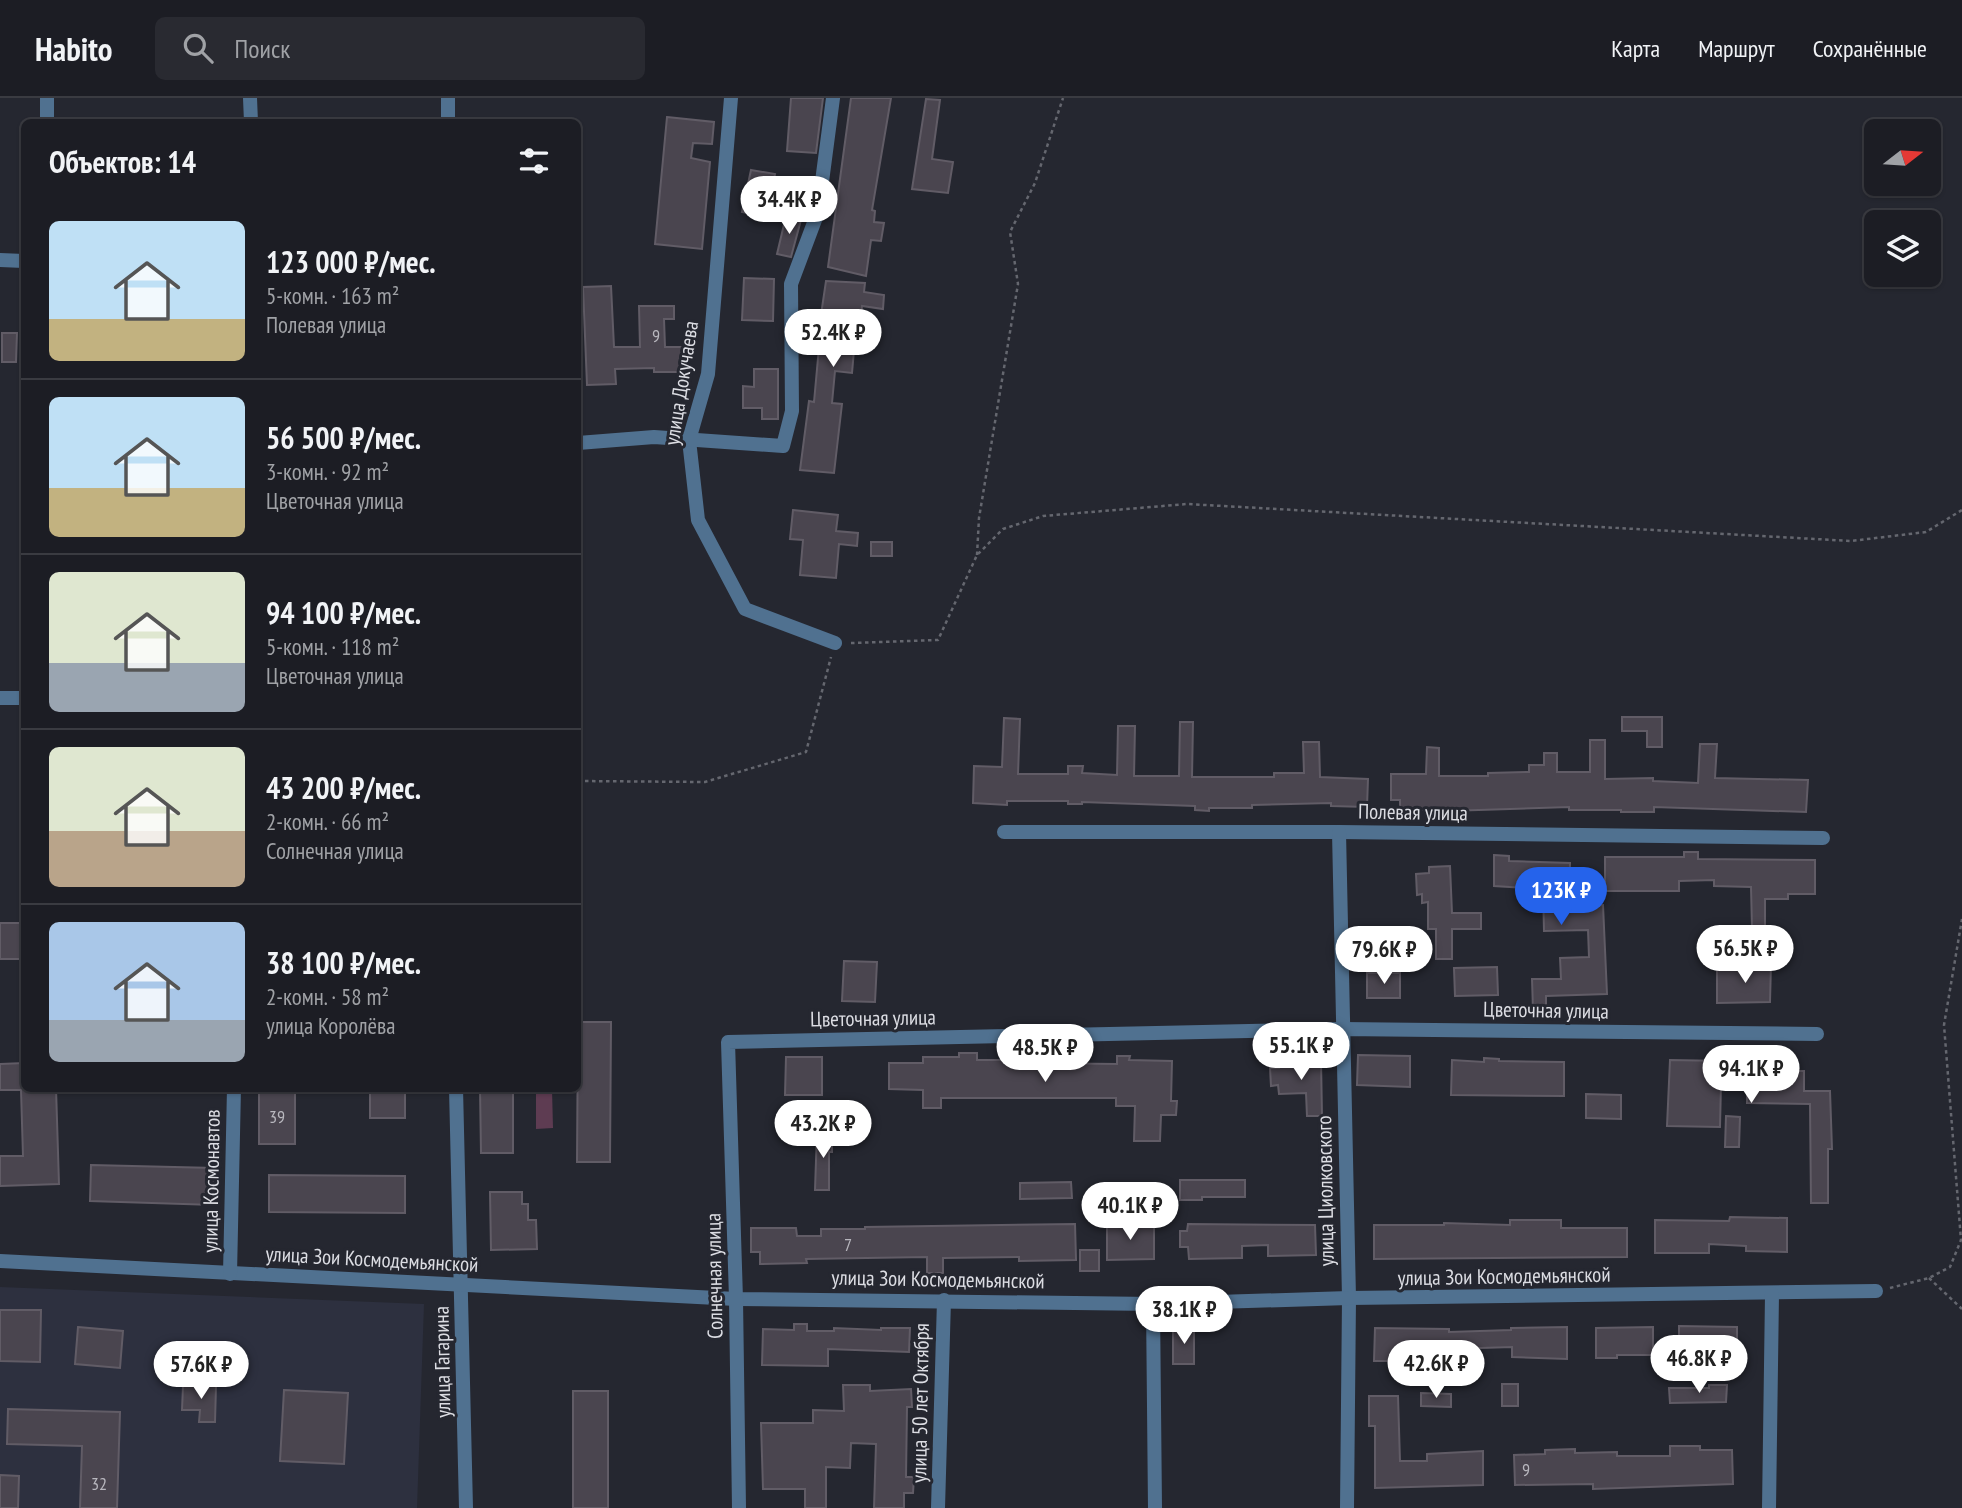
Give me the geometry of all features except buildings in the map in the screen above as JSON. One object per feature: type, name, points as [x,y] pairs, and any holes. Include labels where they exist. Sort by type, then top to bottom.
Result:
[{"type":"street","points":[[47,98],[47,119]]},
{"type":"street","points":[[250,98],[251,119]]},
{"type":"street","points":[[448,98],[448,119]]},
{"type":"street","name":"улица Докучаева","points":[[730,98],[708,374],[689,440],[698,520],[744,608],[835,643]]},
{"type":"street","points":[[581,443],[654,437],[783,446],[792,411],[791,285],[818,212],[833,98]]},
{"type":"street","points":[[0,260],[21,261]]},
{"type":"street","points":[[0,698],[21,698]]},
{"type":"street","name":"Полевая улица","points":[[1004,832],[1339,832],[1823,838]]},
{"type":"street","name":"улица Циолковского","points":[[1339,832],[1349,1298],[1346,1508]]},
{"type":"street","name":"Цветочная улица","points":[[728,1042],[1342,1029],[1818,1034]]},
{"type":"street","name":"Солнечная улица","points":[[728,1042],[736,1299],[738,1508]]},
{"type":"street","name":"улица Космонавтов","points":[[230,1274],[234,1092]]},
{"type":"street","name":"улица Гагарина","points":[[456,1092],[466,1508]]},
{"type":"street","name":"улица Зои Космодемьянской","points":[[0,1261],[736,1299],[1153,1304],[1349,1298],[1876,1291]]},
{"type":"street","points":[[1769,1508],[1772,1294]]},
{"type":"street","name":"улица 50 лет Октября","points":[[939,1508],[944,1300]]},
{"type":"street","points":[[1153,1304],[1155,1508]]},
{"type":"path","points":[[977,555],[979,517],[1018,284],[1010,232],[1035,183],[1063,98]]},
{"type":"path","points":[[581,780],[705,782],[806,752],[835,643],[938,640],[977,555],[1003,530],[1043,516],[1187,504],[1851,541],[1926,532],[1962,510]]},
{"type":"path","points":[[1876,1291],[1929,1278],[1950,1267],[1961,1240],[1944,1025],[1962,919]]},
{"type":"path","points":[[1929,1278],[1962,1309]]},
{"type":"shaded area","points":[[536,1092],[552,1092],[553,1128],[536,1129]]},
{"type":"shaded area","points":[[0,1287],[424,1304],[417,1508],[0,1508]]}]
